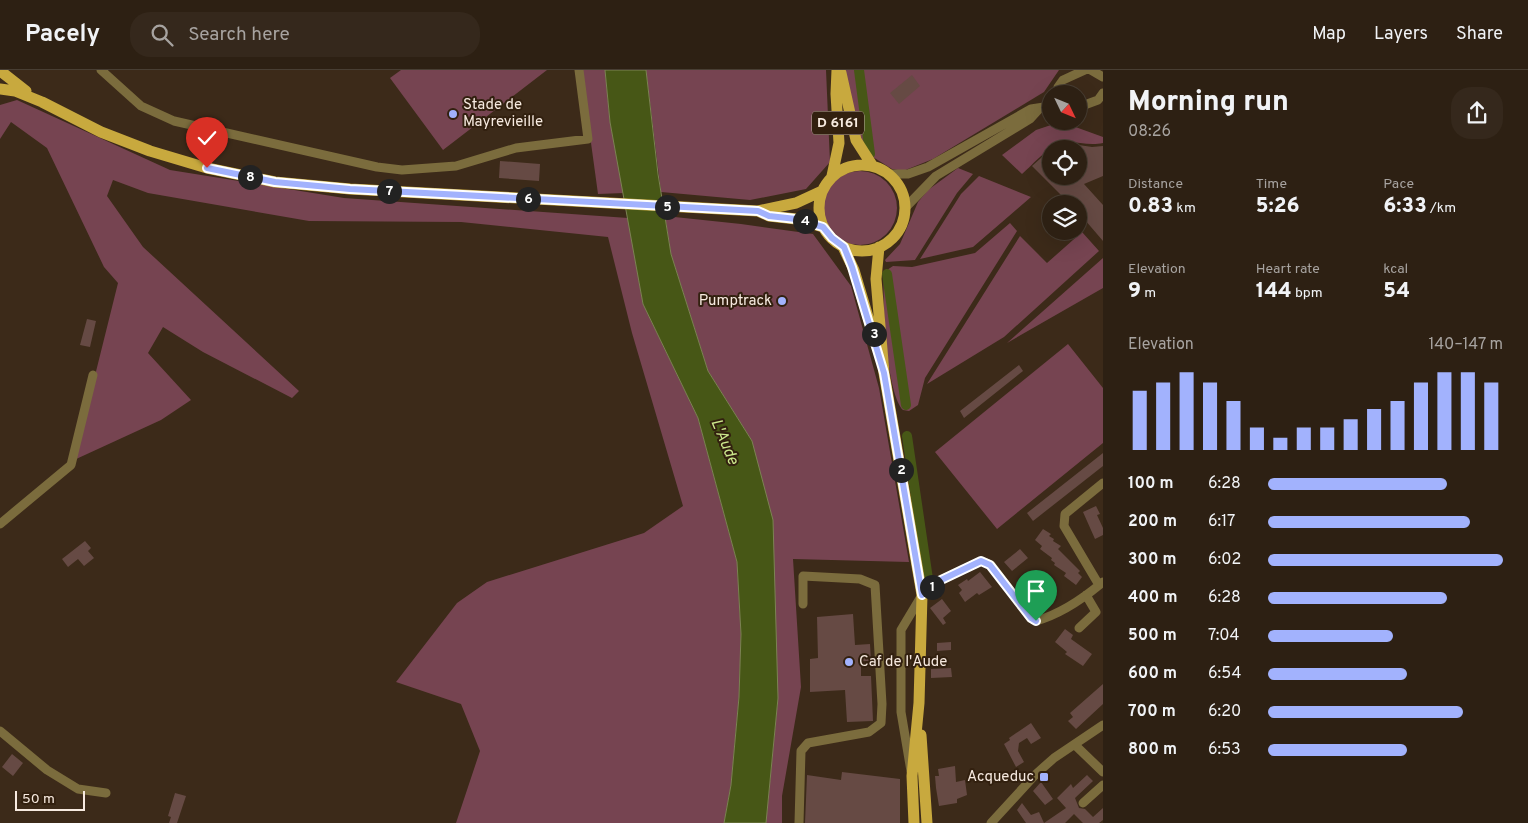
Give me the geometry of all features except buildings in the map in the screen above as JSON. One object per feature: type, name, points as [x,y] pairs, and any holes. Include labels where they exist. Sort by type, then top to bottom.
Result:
[{"type":"main road","name":"D 6161","points":[[839,70],[856,140],[872,165]]},
{"type":"main road","name":"D 6161","points":[[832,176],[839,143],[836,94],[839,70]]},
{"type":"main road","points":[[2,76],[42,102]]},
{"type":"main road","points":[[0,89],[15,91],[42,102],[121,140],[150,151],[207,168],[283,183],[402,192],[758,211],[796,203],[822,191]]},
{"type":"main road","points":[[872,165],[890,174],[902,189],[905,208],[902,224],[898,232],[879,248],[861,251],[844,247],[832,238],[823,227],[819,209],[822,191],[832,176],[851,166],[872,165]]},
{"type":"main road","points":[[758,211],[769,216],[796,219],[823,227]]},
{"type":"main road","points":[[844,247],[852,267],[884,373]]},
{"type":"main road","points":[[879,248],[876,268],[877,297],[884,373],[922,595],[919,703],[912,776],[914,823]]},
{"type":"main road","points":[[919,703],[927,823]]},
{"type":"main road","points":[[910,823],[913,804]]},
{"type":"street","points":[[101,70],[141,106],[174,121],[336,159],[402,170],[456,166],[516,148],[588,139],[579,70]]},
{"type":"street","points":[[1091,70],[1103,77]]},
{"type":"street","points":[[1059,85],[1063,80],[1079,71]]},
{"type":"street","points":[[1088,104],[1098,100],[1103,94]]},
{"type":"street","points":[[890,174],[908,174],[928,167],[1031,109],[1040,108]]},
{"type":"street","points":[[905,208],[936,176],[1030,119],[1040,108]]},
{"type":"street","points":[[0,524],[71,465],[93,375]]},
{"type":"street","points":[[912,776],[901,712],[901,630],[922,595],[939,581],[981,561],[990,565],[1031,618],[1036,621],[1046,619],[1086,595],[1101,584],[1064,526],[1063,520],[1065,514],[1103,482]]},
{"type":"street","points":[[799,823],[800,751],[808,743],[868,732],[881,723],[882,704],[875,585],[860,579],[803,576],[803,604]]},
{"type":"street","points":[[1079,628],[1096,612],[1086,595]]},
{"type":"street","points":[[997,821],[1047,764],[1103,725]]},
{"type":"street","points":[[0,731],[47,770],[78,789],[106,793]]},
{"type":"street","points":[[1076,745],[1103,772]]},
{"type":"street","points":[[1083,802],[1103,785]]},
{"type":"shaded area","name":"Stade de Mayrevieille","points":[[401,70],[547,70],[443,150],[390,78]]},
{"type":"shaded area","points":[[581,70],[605,70],[610,122],[624,193],[598,194]]},
{"type":"shaded area","points":[[646,70],[826,70],[830,162],[806,189],[750,200],[661,192]]},
{"type":"shaded area","points":[[845,70],[1059,70],[1049,85],[1042,85],[1042,93],[933,159],[903,171],[892,169],[865,152],[855,129]]},
{"type":"shaded area","points":[[17,100],[170,170],[344,198],[628,218],[643,304],[698,418],[737,562],[741,634],[739,697],[731,785],[724,823],[456,823],[480,751],[461,704],[396,682],[457,603],[487,582],[644,533],[683,506],[632,333],[608,237],[461,222],[309,221],[148,193],[113,180],[107,196],[143,247],[299,391],[292,398],[203,352],[163,327],[148,353],[191,400],[161,420],[74,460],[118,283],[104,267],[47,148],[11,122],[0,139],[0,105]]},
{"type":"shaded area","points":[[1042,128],[1042,130],[1084,130],[1103,137],[1103,143],[1087,144],[1087,140],[1042,140],[1042,156],[1022,174],[1002,155],[1036,130]]},
{"type":"shaded area","points":[[958,168],[973,174],[957,193],[915,260],[886,262],[885,260],[900,244],[918,202],[928,190]]},
{"type":"shaded area","points":[[860,171],[881,177],[891,187],[897,208],[891,229],[881,239],[860,245],[839,239],[829,229],[823,208],[829,187],[839,177]]},
{"type":"shaded area","points":[[979,176],[1031,197],[973,247],[920,259],[961,194]]},
{"type":"shaded area","points":[[665,216],[813,234],[851,286],[879,388],[909,562],[793,559],[801,687],[782,796],[782,823],[766,823],[778,698],[752,441],[708,371],[671,254]]},
{"type":"shaded area","points":[[1010,223],[1017,231],[925,378],[918,405],[909,411],[903,410],[897,400],[889,366],[886,344],[884,272],[893,266],[912,267],[975,253]]},
{"type":"shaded area","points":[[1020,236],[1047,263],[1073,240],[1087,240],[1087,238],[1099,251],[1004,337],[927,384]]},
{"type":"shaded area","points":[[1103,258],[1103,288],[1007,343]]},
{"type":"shaded area","points":[[1068,344],[1103,388],[1103,443],[997,529],[935,452]]},
{"type":"water","name":"L'Aude","points":[[605,70],[646,70],[658,174],[671,254],[708,371],[752,441],[773,520],[778,698],[766,823],[724,823],[731,785],[739,697],[741,634],[737,562],[698,418],[643,304],[610,122]]},
{"type":"waterway","points":[[859,70],[870,154]]},
{"type":"waterway","points":[[887,274],[906,405]]},
{"type":"waterway","points":[[907,436],[928,579]]},
{"type":"place","name":"Stade de Mayrevieille","points":[[453,114]]},
{"type":"place","name":"Pumptrack","points":[[782,301]]},
{"type":"place","name":"Caf de l'Aude","points":[[849,662]]},
{"type":"place","name":"Acqueduc","points":[[1044,777]]},
{"type":"route","points":[[207,168],[275,182],[350,189],[758,211],[769,216],[796,219],[823,227],[836,243],[844,247],[872,326],[884,373],[922,595],[939,581],[981,561],[990,565],[1031,618],[1036,621]]}]
